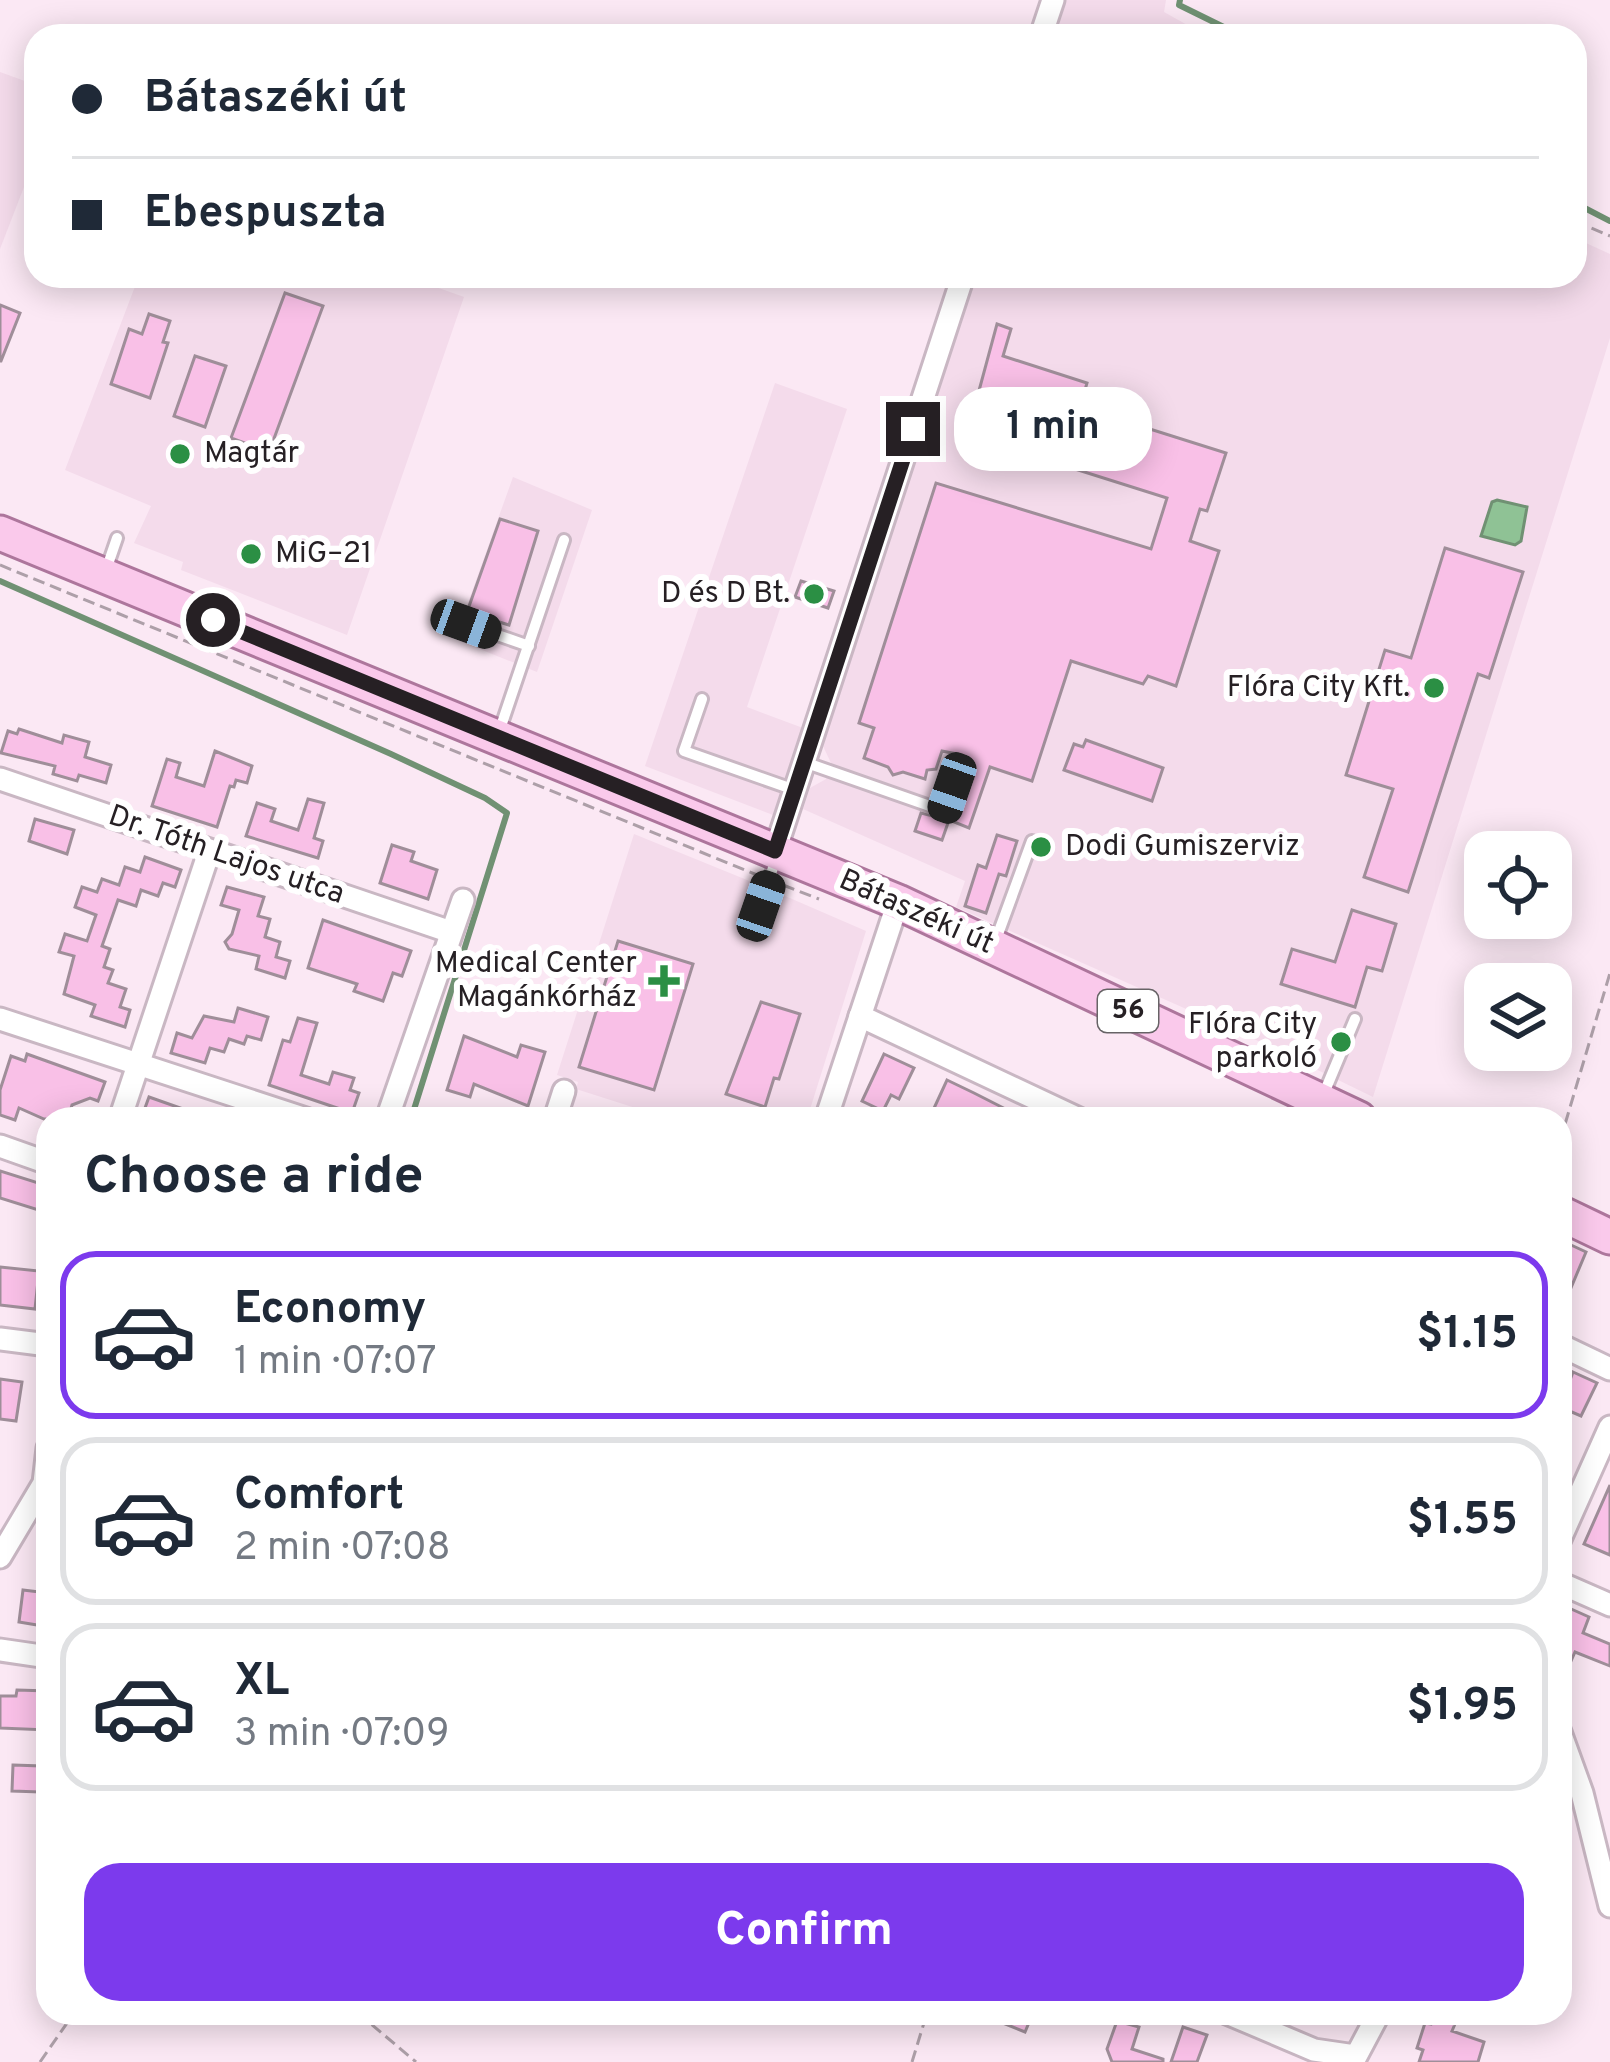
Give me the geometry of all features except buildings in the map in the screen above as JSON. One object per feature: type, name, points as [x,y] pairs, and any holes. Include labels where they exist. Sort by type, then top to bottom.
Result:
[{"type":"main road","name":"Bátaszéki út","points":[[0,533],[497,738],[774,861],[898,902],[1334,1107]]},
{"type":"main road","points":[[1572,1219],[1610,1237]]},
{"type":"street","points":[[774,861],[959,288]]},
{"type":"street","name":"Dr. Tóth Lajos utca","points":[[0,779],[452,932]]},
{"type":"street","points":[[124,1107],[209,852]]},
{"type":"street","points":[[391,1107],[463,900]]},
{"type":"street","points":[[830,1107],[898,902]]},
{"type":"street","points":[[860,1016],[1053,1107]]},
{"type":"street","points":[[0,1019],[269,1107]]},
{"type":"street","points":[[559,1107],[564,1091]]},
{"type":"street","points":[[0,1147],[36,1159]]},
{"type":"street","points":[[0,1339],[36,1344]]},
{"type":"street","points":[[1572,1351],[1610,1369]]},
{"type":"street","points":[[1572,1512],[1610,1427]]},
{"type":"street","points":[[0,1557],[36,1496]]},
{"type":"street","points":[[1572,1588],[1610,1605]]},
{"type":"street","points":[[0,1650],[36,1655]]},
{"type":"street","points":[[1572,1765],[1610,1906]]},
{"type":"street","points":[[1255,2025],[1314,2050],[1354,2059],[1372,2025]]},
{"type":"lane","points":[[104,576],[117,538]]},
{"type":"lane","points":[[497,738],[564,540]]},
{"type":"lane","points":[[466,624],[529,646]]},
{"type":"lane","points":[[702,699],[684,751],[795,790]]},
{"type":"lane","points":[[804,761],[944,811],[960,764]]},
{"type":"lane","points":[[994,947],[1031,841]]},
{"type":"lane","points":[[761,906],[774,861]]},
{"type":"lane","points":[[1321,1101],[1355,1019]]},
{"type":"path","points":[[0,566],[774,861],[832,903]]},
{"type":"path","points":[[1570,1107],[1610,973]]},
{"type":"path","points":[[40,2062],[66,2025]]},
{"type":"path","points":[[372,2025],[416,2062]]},
{"type":"path","points":[[913,2062],[924,2025]]},
{"type":"shaded area","points":[[1065,0],[1166,0],[1164,12],[1186,24],[1057,24]]},
{"type":"shaded area","points":[[0,72],[24,81],[24,187],[0,249]]},
{"type":"shaded area","points":[[1587,243],[1610,254],[1610,338],[1373,1097],[956,907],[965,881],[803,809],[810,788],[826,779],[831,763],[823,746],[972,288],[1587,288]]},
{"type":"shaded area","points":[[134,288],[439,288],[464,297],[347,635],[181,570],[183,562],[134,543],[151,506],[65,470]]},
{"type":"shaded area","points":[[775,383],[847,409],[747,707],[803,728],[773,815],[645,766]]},
{"type":"shaded area","points":[[513,477],[592,510],[537,672],[455,639]]},
{"type":"shaded area","points":[[1492,502],[1527,507],[1521,541],[1515,545],[1481,536]]},
{"type":"shaded area","name":"Medical Center Magánkórház","points":[[634,834],[752,882],[746,903],[763,908],[769,889],[866,931],[811,1107],[632,1107],[576,1089],[578,1082],[557,1075]]},
{"type":"waterway","points":[[1180,0],[1179,5],[1218,24]]},
{"type":"waterway","points":[[1587,209],[1610,221]]},
{"type":"waterway","points":[[0,581],[391,754],[507,813],[415,1107]]},
{"type":"place","name":"Magtár","points":[[180,454]]},
{"type":"place","name":"MiG–21","points":[[251,554]]},
{"type":"place","name":"D és D Bt.","points":[[814,594]]},
{"type":"place","name":"Flóra City Kft.","points":[[1434,688]]},
{"type":"place","name":"Dodi Gumiszerviz","points":[[1041,847]]},
{"type":"place","name":"Medical Center Magánkórház","points":[[664,981]]},
{"type":"place","name":"Flóra City parkoló","points":[[1341,1042]]},
{"type":"route","points":[[213,620],[775,851],[913,429]]}]
